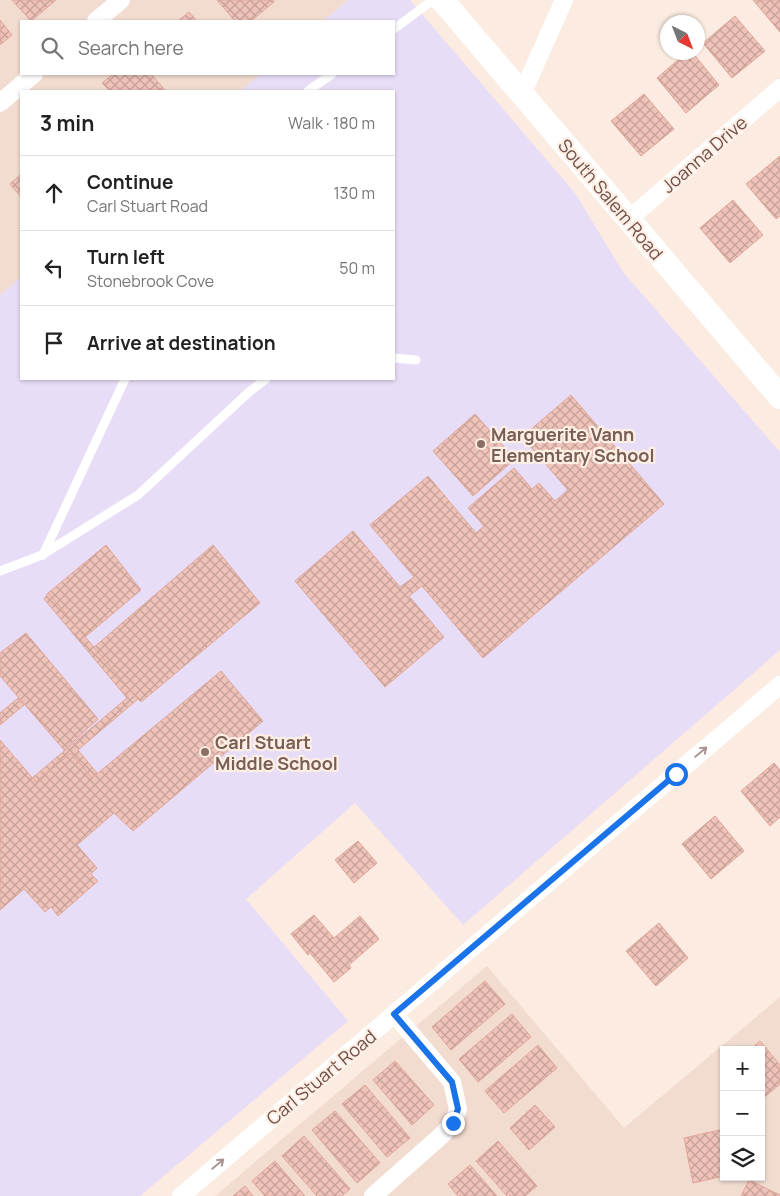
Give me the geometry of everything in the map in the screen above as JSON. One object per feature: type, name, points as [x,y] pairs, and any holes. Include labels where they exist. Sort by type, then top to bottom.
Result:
[{"type":"main road","name":"South Salem Road","points":[[442,0],[780,397]]},
{"type":"street","points":[[97,20],[121,0]]},
{"type":"street","points":[[522,94],[564,0]]},
{"type":"street","points":[[0,103],[33,75]]},
{"type":"street","name":"Joanna Drive","points":[[629,219],[780,88]]},
{"type":"street","name":"Carl Stuart Road","points":[[181,1196],[780,685]]},
{"type":"street","points":[[373,1196],[442,1135],[453,1123],[458,1109],[452,1082],[394,1014]]},
{"type":"lane","points":[[395,28],[433,0]]},
{"type":"lane","points":[[309,90],[331,75]]},
{"type":"lane","points":[[395,358],[416,360]]},
{"type":"lane","points":[[42,555],[125,380]]},
{"type":"lane","points":[[0,571],[42,555],[138,495],[249,392],[265,380]]},
{"type":"shaded area","points":[[0,0],[348,0],[324,20],[20,20],[20,75],[260,75],[241,90],[20,90],[20,278],[0,295]]},
{"type":"shaded area","points":[[348,0],[410,0],[575,193],[623,272],[780,452],[780,650],[463,925],[355,803],[246,899],[348,1021],[140,1196],[0,1196],[0,295],[20,278],[20,380],[395,380],[395,90],[241,90],[260,75],[395,75],[395,20],[324,20]]},
{"type":"shaded area","points":[[487,966],[624,1128],[720,1047],[720,1181],[765,1181],[765,1046],[722,1046],[780,997],[780,1196],[215,1196]]},
{"type":"building","points":[[12,0],[56,0],[32,20]]},
{"type":"building","points":[[217,0],[273,0],[274,2],[252,20],[234,20]]},
{"type":"building","points":[[753,0],[780,0],[780,32]]},
{"type":"building","points":[[189,12],[196,20],[179,20]]},
{"type":"building","points":[[735,16],[765,51],[732,78],[705,45],[705,41]]},
{"type":"building","points":[[0,20],[12,35],[0,45]]},
{"type":"building","points":[[678,60],[699,60],[719,85],[686,113],[657,78]]},
{"type":"building","points":[[112,75],[152,75],[165,90],[109,90],[102,83]]},
{"type":"building","points":[[644,94],[674,129],[641,156],[611,121]]},
{"type":"building","points":[[780,156],[780,216],[776,219],[746,184]]},
{"type":"building","points":[[20,175],[20,196],[10,184]]},
{"type":"building","points":[[733,200],[763,235],[730,263],[700,228]]},
{"type":"building","points":[[571,395],[664,504],[483,658],[422,586],[409,596],[444,637],[385,687],[295,581],[353,531],[400,587],[414,577],[370,525],[428,476],[476,533],[484,526],[468,508],[514,468],[532,489],[539,483],[555,501],[568,490],[522,437]]},
{"type":"building","points":[[475,414],[515,459],[473,496],[433,451]]},
{"type":"building","points":[[106,545],[141,590],[85,637],[48,593]]},
{"type":"building","points":[[213,545],[260,603],[141,702],[93,648]]},
{"type":"building","points":[[48,593],[138,699],[78,750],[97,773],[92,778],[71,753],[36,782],[32,778],[127,698],[44,599]]},
{"type":"building","points":[[26,633],[98,719],[64,750],[0,676],[0,653]]},
{"type":"building","points":[[221,671],[263,721],[133,831],[114,813],[77,845],[97,868],[91,874],[98,881],[58,916],[51,907],[45,912],[24,889],[0,910],[0,740],[36,782],[71,753],[92,778]]},
{"type":"building","points":[[18,698],[24,705],[0,725],[0,713]]},
{"type":"building","points":[[774,763],[780,770],[780,817],[770,826],[741,791]]},
{"type":"building","points":[[715,816],[744,851],[711,879],[682,844]]},
{"type":"building","points":[[358,841],[377,863],[354,883],[335,860]]},
{"type":"building","points":[[314,915],[334,938],[360,916],[379,939],[349,965],[351,968],[334,982],[291,934]]},
{"type":"building","points":[[659,923],[688,958],[656,986],[626,951]]},
{"type":"building","points":[[485,981],[505,1004],[451,1050],[432,1027]]},
{"type":"building","points":[[512,1014],[531,1037],[478,1082],[459,1059]]},
{"type":"building","points":[[760,1041],[764,1046],[754,1046]]},
{"type":"building","points":[[538,1045],[557,1068],[504,1113],[485,1091]]},
{"type":"building","points":[[765,1047],[780,1065],[780,1084],[765,1097]]},
{"type":"building","points":[[395,1061],[434,1105],[412,1125],[373,1080]]},
{"type":"building","points":[[365,1085],[410,1138],[387,1157],[342,1104]]},
{"type":"building","points":[[535,1105],[555,1127],[529,1150],[510,1128]]},
{"type":"building","points":[[335,1111],[380,1163],[357,1183],[312,1130]]},
{"type":"building","points":[[720,1130],[720,1177],[693,1183],[684,1138]]},
{"type":"building","points":[[304,1136],[350,1189],[342,1196],[317,1196],[282,1156]]},
{"type":"building","points":[[498,1141],[537,1186],[525,1196],[507,1196],[476,1161]]},
{"type":"building","points":[[275,1161],[305,1196],[265,1196],[252,1181]]},
{"type":"building","points":[[470,1165],[497,1196],[458,1196],[448,1184]]},
{"type":"building","points":[[748,1181],[780,1195],[780,1196],[741,1196]]},
{"type":"building","points":[[245,1186],[253,1196],[233,1196]]},
{"type":"place","name":"Marguerite Vann Elementary School","points":[[481,444]]},
{"type":"place","name":"Carl Stuart Middle School","points":[[205,752]]},
{"type":"route","points":[[453,1123],[458,1109],[457,1095],[452,1082],[394,1014],[676,774]]}]
